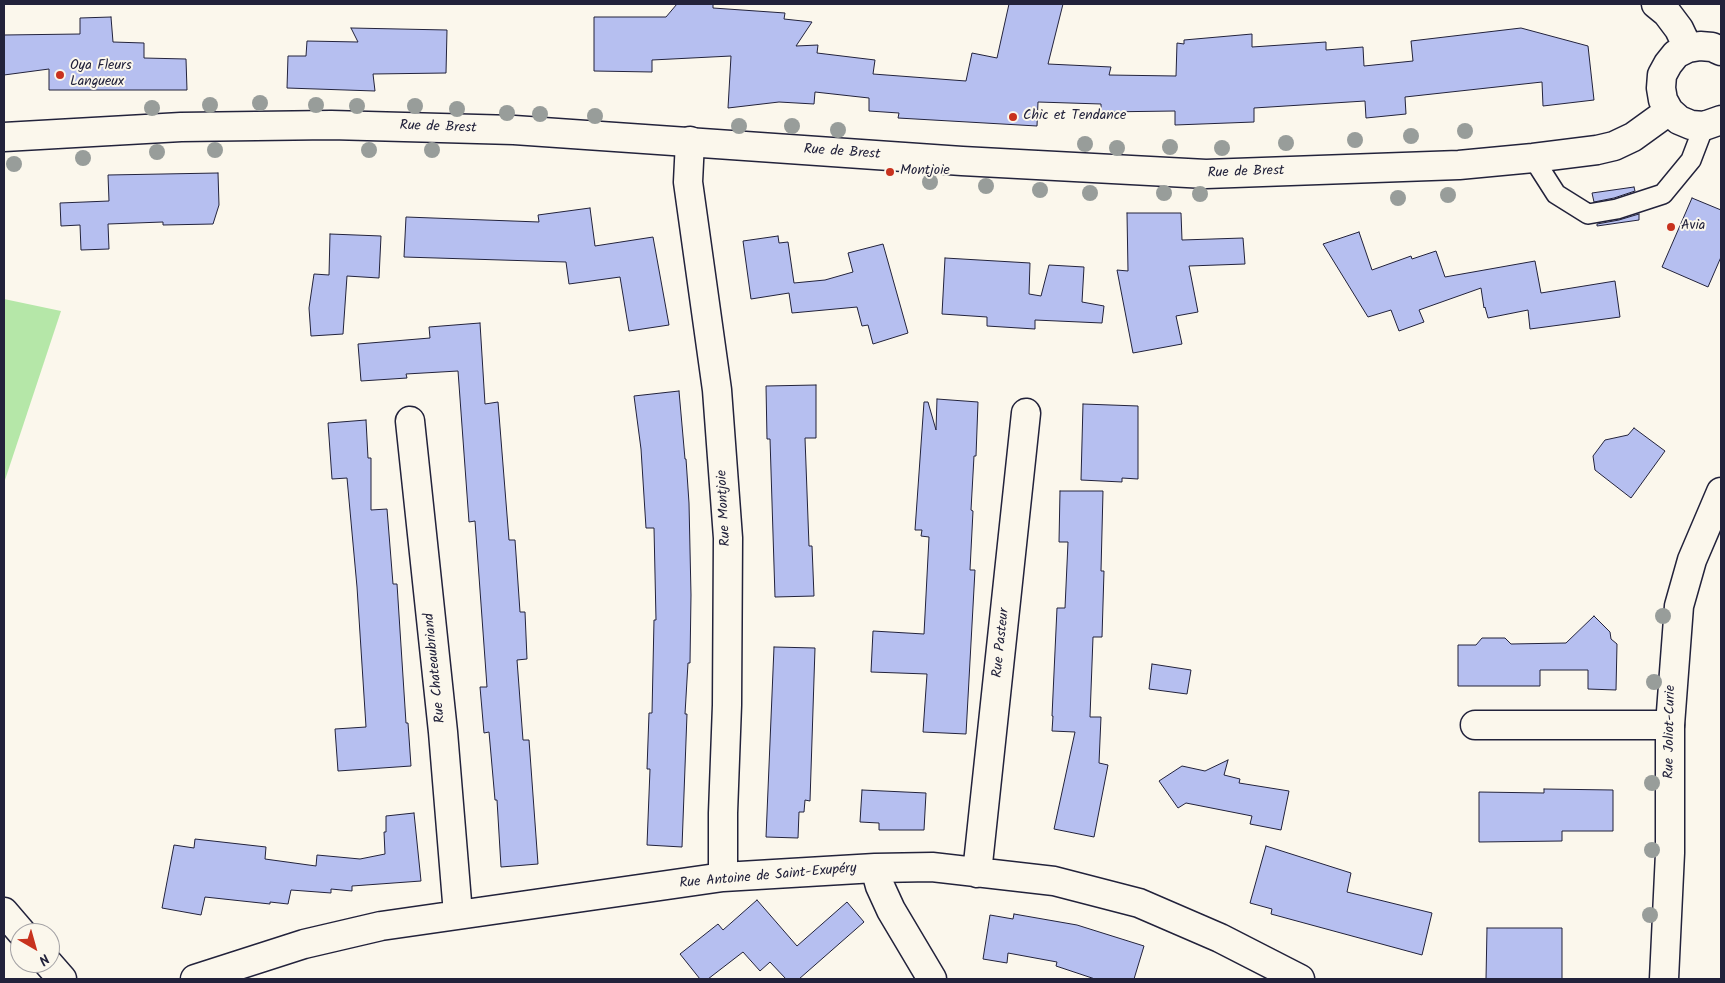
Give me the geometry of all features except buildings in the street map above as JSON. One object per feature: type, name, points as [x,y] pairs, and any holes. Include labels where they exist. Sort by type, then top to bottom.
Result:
[{"type":"street","points":[[1656,4],[1667,13],[1679,29],[1688,48]]},
{"type":"street","points":[[1713,123],[1691,125],[1679,120],[1669,111],[1663,100],[1661,88],[1662,75],[1676,54],[1688,48],[1712,47],[1721,51]]},
{"type":"street","name":"Rue de Brest","points":[[4,138],[181,127],[331,125],[514,130],[962,161],[1206,174],[1449,165],[1533,158],[1596,150],[1614,146],[1633,137],[1669,111]]},
{"type":"street","name":"Rue Montjoie","points":[[690,141],[688,182],[717,390],[728,538],[723,877]]},
{"type":"street","name":"Rue Pasteur","points":[[977,873],[1026,413]]},
{"type":"street","name":"Rue Chateaubriand","points":[[410,421],[443,732],[458,914]]},
{"type":"street","name":"Rue Joliot-Curie","points":[[1664,979],[1670,853],[1671,691],[1679,606],[1692,560],[1721,492]]},
{"type":"street","points":[[1475,725],[1670,724]]},
{"type":"street","points":[[875,868],[880,886],[891,910],[932,979]]},
{"type":"street","name":"Rue Antoine de Saint-Exupéry","points":[[195,979],[304,944],[382,926],[458,914],[723,877],[875,868],[932,868],[1054,881],[1139,903],[1220,938],[1300,979]]},
{"type":"street","points":[[4,912],[13,923]]},
{"type":"lane","points":[[1533,158],[1556,194],[1588,214],[1617,209],[1663,194],[1691,160],[1713,123]]},
{"type":"green space","points":[[4,299],[61,311],[4,483]]},
{"type":"place","name":"Oya Fleurs Langueux","points":[[60,75]]},
{"type":"place","name":"Chic et Tendance","points":[[1013,117]]},
{"type":"place","name":"Montjoie","points":[[890,172]]},
{"type":"place","name":"Avia","points":[[1671,227]]}]
